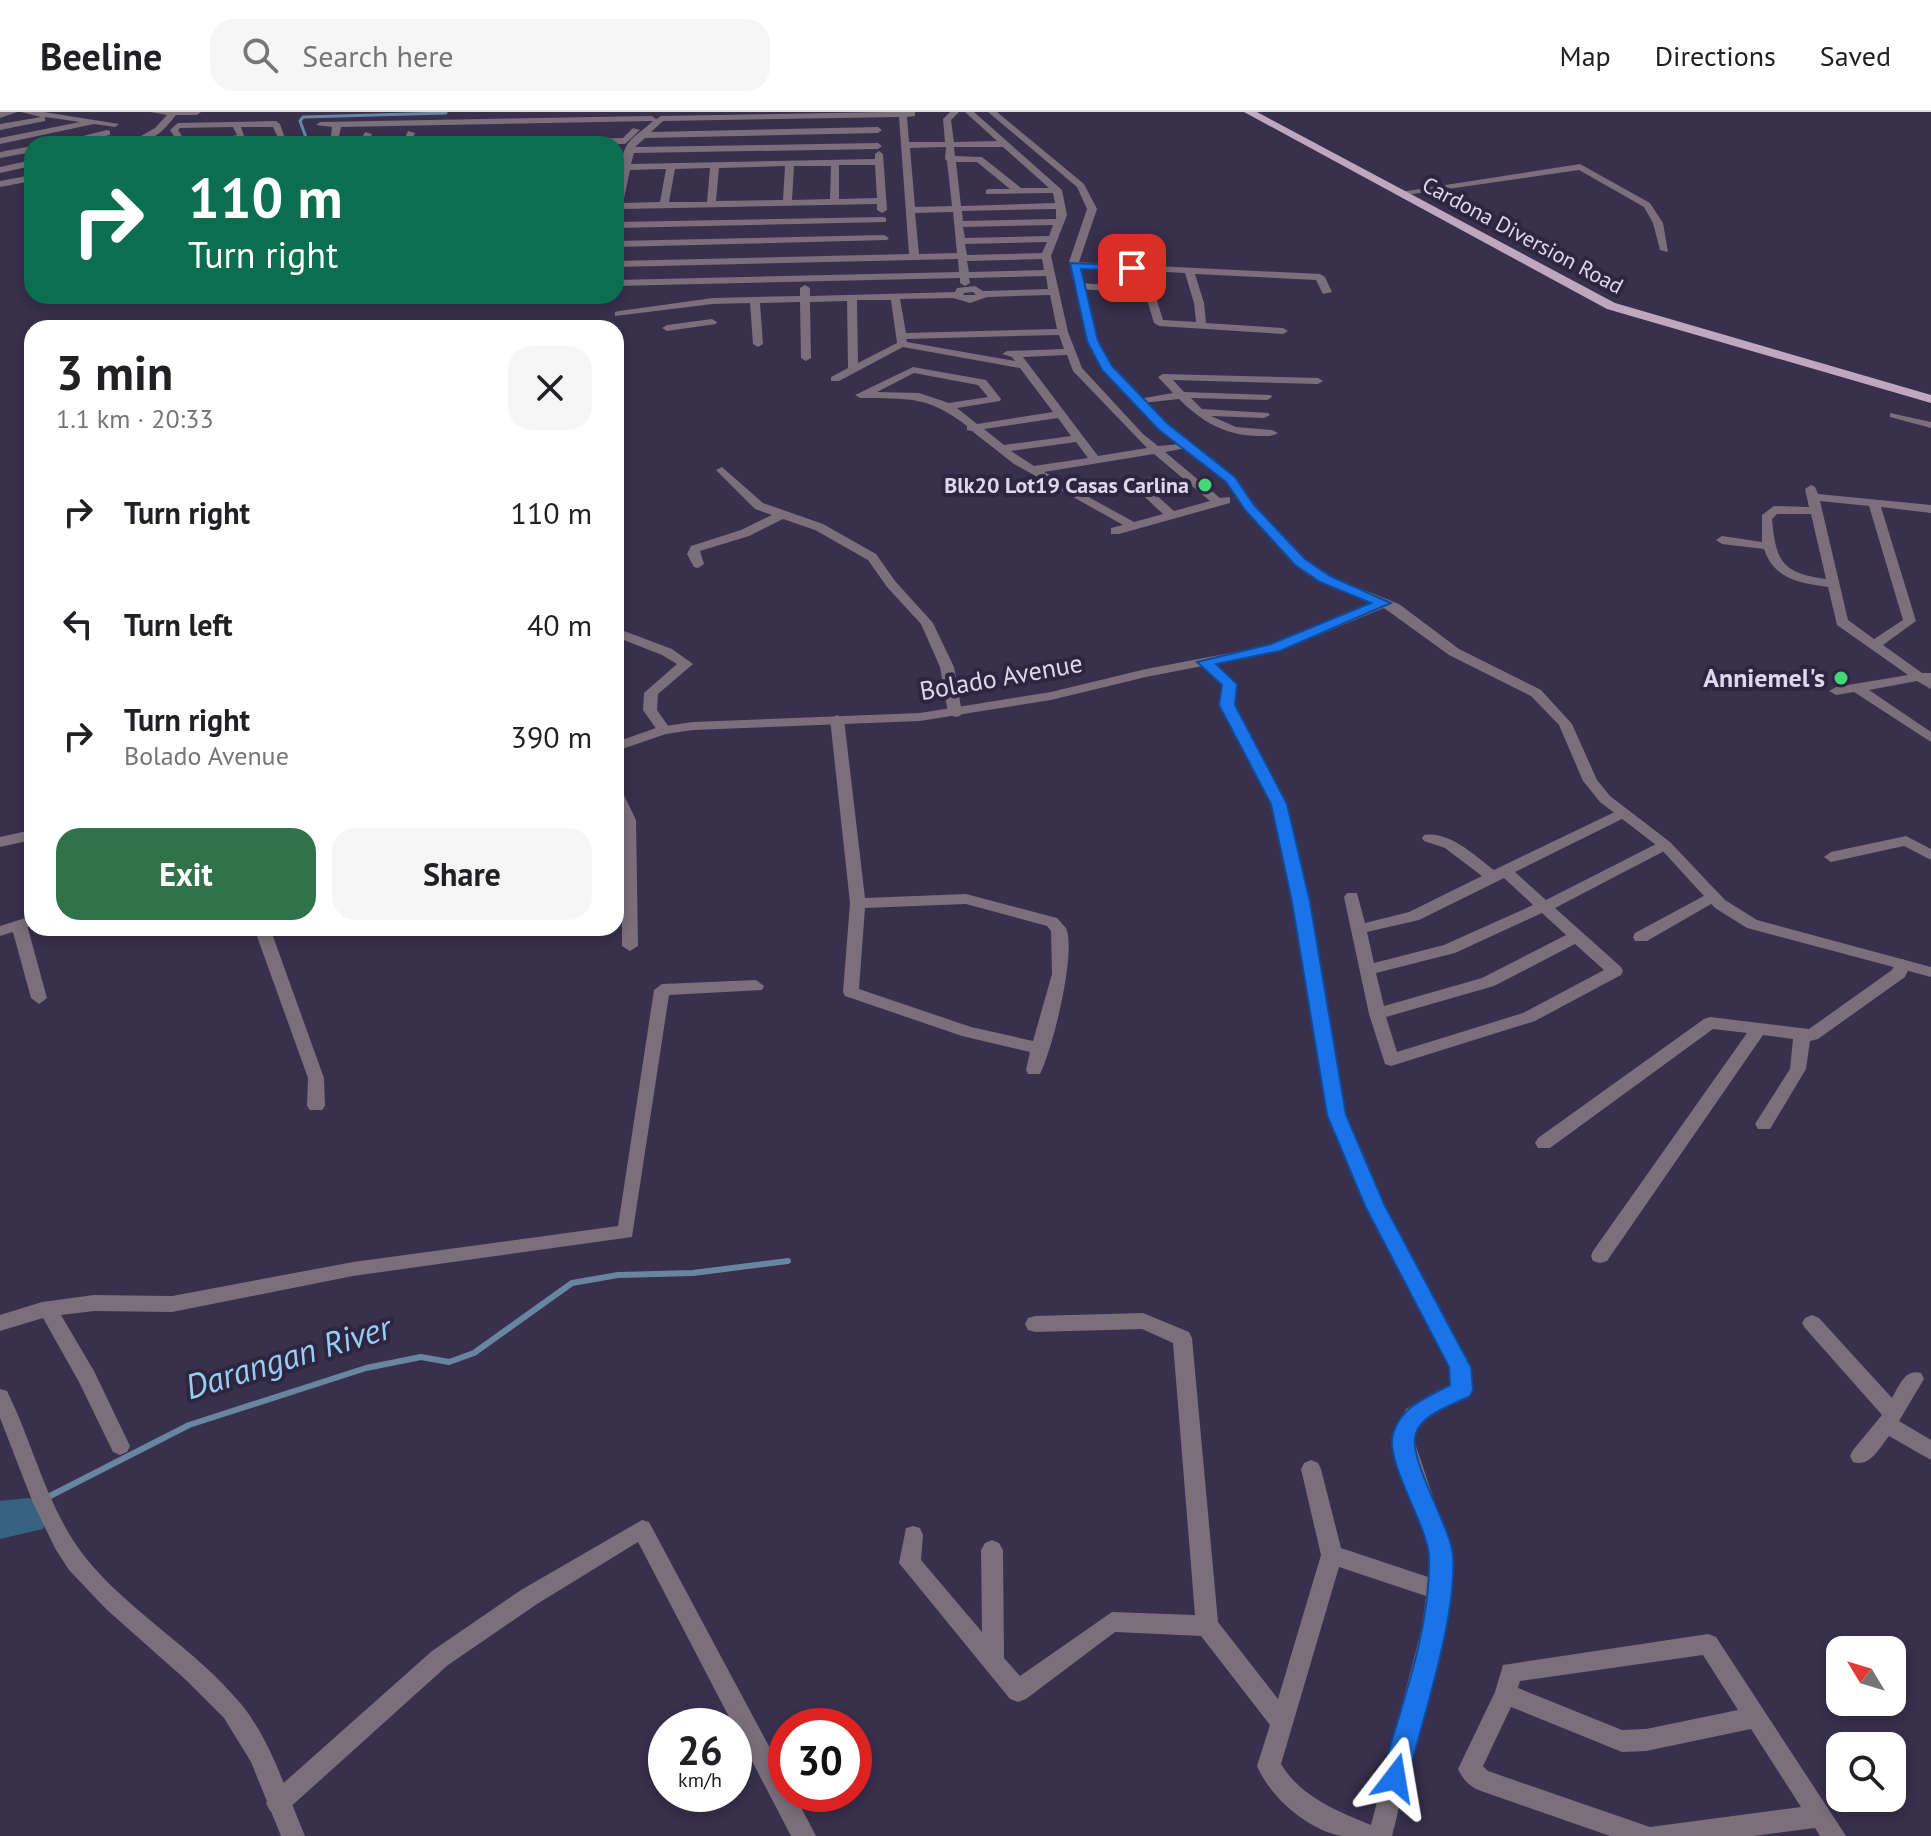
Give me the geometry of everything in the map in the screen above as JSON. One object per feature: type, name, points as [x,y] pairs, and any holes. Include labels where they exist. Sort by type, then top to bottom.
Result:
[{"type":"main road","name":"Cardona Diversion Road","points":[[1249,112],[1611,306],[1931,399]]},
{"type":"street","points":[[0,115],[13,112]]},
{"type":"street","points":[[25,112],[91,122],[117,122],[107,133],[93,136]]},
{"type":"street","points":[[144,136],[142,131],[156,112],[197,112]]},
{"type":"street","points":[[938,112],[951,116],[947,145],[964,275],[961,292]]},
{"type":"street","points":[[969,112],[1057,190],[1061,206],[1060,222],[1046,256],[1063,332],[1077,369],[1105,402],[1156,451],[1223,501],[1115,531]]},
{"type":"street","points":[[992,112],[1081,186],[1092,209],[1074,265],[1093,341],[1107,368],[1137,402],[1231,480],[1250,507],[1310,570],[1384,603],[1454,652],[1536,693],[1553,708],[1590,781],[1623,813],[1665,845],[1713,896],[1752,924],[1931,972]]},
{"type":"street","points":[[151,136],[173,113]]},
{"type":"street","points":[[750,164],[753,114]]},
{"type":"street","points":[[624,141],[661,119],[753,114],[908,114],[906,145],[914,257]]},
{"type":"street","points":[[877,114],[887,261]]},
{"type":"street","points":[[584,136],[588,116]]},
{"type":"street","points":[[320,125],[457,123],[588,116],[652,119]]},
{"type":"street","points":[[0,127],[52,117]]},
{"type":"street","points":[[0,141],[91,122]]},
{"type":"street","points":[[149,123],[164,124]]},
{"type":"street","points":[[451,136],[457,123]]},
{"type":"street","points":[[178,136],[174,130],[178,126],[276,124],[281,136]]},
{"type":"street","points":[[211,125],[219,136]]},
{"type":"street","points":[[236,125],[242,136]]},
{"type":"street","points":[[335,136],[337,125]]},
{"type":"street","points":[[536,136],[538,130]]},
{"type":"street","points":[[640,132],[878,130]]},
{"type":"street","points":[[493,136],[495,131]]},
{"type":"street","points":[[624,172],[629,150],[640,132]]},
{"type":"street","points":[[906,145],[1003,144]]},
{"type":"street","points":[[629,150],[878,146]]},
{"type":"street","points":[[0,155],[24,150]]},
{"type":"street","points":[[949,159],[979,159],[1019,191]]},
{"type":"street","points":[[834,202],[835,162]]},
{"type":"street","points":[[625,167],[879,162]]},
{"type":"street","points":[[787,203],[790,163]]},
{"type":"street","points":[[0,170],[24,165]]},
{"type":"street","points":[[711,204],[715,165]]},
{"type":"street","points":[[664,205],[671,166]]},
{"type":"street","points":[[1399,193],[1580,167],[1647,205],[1658,223],[1665,250]]},
{"type":"street","points":[[997,173],[993,177],[993,192],[1057,190]]},
{"type":"street","points":[[0,184],[24,180]]},
{"type":"street","points":[[624,208],[882,201]]},
{"type":"street","points":[[745,266],[753,203]]},
{"type":"street","points":[[910,210],[1061,206]]},
{"type":"street","points":[[624,225],[883,220]]},
{"type":"street","points":[[957,224],[1060,222]]},
{"type":"street","points":[[624,244],[884,238]]},
{"type":"street","points":[[960,241],[1052,239]]},
{"type":"street","points":[[624,264],[745,266],[887,261],[914,257],[1046,256]]},
{"type":"street","points":[[1074,265],[1320,277],[1327,292]]},
{"type":"street","points":[[1189,271],[1199,303],[1201,326]]},
{"type":"street","points":[[624,283],[1048,273]]},
{"type":"street","points":[[805,279],[806,358]]},
{"type":"street","points":[[624,292],[665,282]]},
{"type":"street","points":[[1079,286],[1149,290],[1156,322],[1283,331]]},
{"type":"street","points":[[619,314],[713,301],[961,292],[970,300],[984,294],[1054,292]]},
{"type":"street","points":[[895,296],[901,340]]},
{"type":"street","points":[[852,297],[853,367]]},
{"type":"street","points":[[755,300],[758,344]]},
{"type":"street","points":[[711,336],[713,301]]},
{"type":"street","points":[[667,328],[712,322]]},
{"type":"street","points":[[835,379],[901,340],[1063,332]]},
{"type":"street","points":[[960,335],[963,356]]},
{"type":"street","points":[[901,340],[963,356],[1021,365]]},
{"type":"street","points":[[963,356],[1071,352]]},
{"type":"street","points":[[1015,354],[1096,461]]},
{"type":"street","points":[[919,396],[860,395],[913,370],[982,382],[996,399],[948,406]]},
{"type":"street","points":[[1272,433],[1248,433],[1211,423],[1163,377],[1318,381]]},
{"type":"street","points":[[877,387],[948,406],[999,449],[1133,526]]},
{"type":"street","points":[[1137,402],[1182,395],[1267,397]]},
{"type":"street","points":[[1197,412],[1264,415]]},
{"type":"street","points":[[971,428],[1060,414]]},
{"type":"street","points":[[1894,415],[1931,425]]},
{"type":"street","points":[[999,449],[1078,438]]},
{"type":"street","points":[[1033,470],[1188,445]]},
{"type":"street","points":[[722,470],[742,493],[781,515],[828,530],[872,557],[891,584],[927,623],[947,667],[955,713]]},
{"type":"street","points":[[1072,492],[1150,479]]},
{"type":"street","points":[[1135,482],[1171,515]]},
{"type":"street","points":[[1813,499],[1842,622],[1928,679]]},
{"type":"street","points":[[1833,584],[1800,580],[1776,566],[1768,554],[1766,518],[1774,510],[1813,499],[1931,509]]},
{"type":"street","points":[[1874,503],[1910,621],[1875,644]]},
{"type":"street","points":[[698,564],[693,554],[695,549],[745,533],[781,515]]},
{"type":"street","points":[[1722,540],[1768,546]]},
{"type":"street","name":"Bolado Avenue","points":[[624,744],[664,730],[955,713],[1051,696],[1275,648],[1384,603]]},
{"type":"street","points":[[624,635],[667,652],[686,664],[651,693],[650,710],[664,730]]},
{"type":"street","points":[[1204,662],[1230,684],[1227,705],[1279,804],[1301,902],[1336,1115],[1375,1206],[1460,1367],[1462,1390],[1413,1415],[1403,1437],[1410,1468],[1441,1554],[1433,1627],[1380,1836]]},
{"type":"street","points":[[1836,691],[1928,679]]},
{"type":"street","points":[[1859,689],[1931,738]]},
{"type":"street","points":[[837,719],[858,903],[851,992],[968,1032],[1041,1049]]},
{"type":"street","points":[[624,810],[629,820],[630,946]]},
{"type":"street","points":[[1360,929],[1414,916],[1623,813]]},
{"type":"street","points":[[0,842],[24,837]]},
{"type":"street","points":[[1352,897],[1377,1014],[1391,1060],[1529,1017],[1615,971],[1541,905],[1499,874],[1450,845],[1429,838]]},
{"type":"street","points":[[1831,857],[1906,841],[1931,855]]},
{"type":"street","points":[[1369,970],[1449,949],[1541,905],[1565,897],[1665,845]]},
{"type":"street","points":[[1641,937],[1713,896]]},
{"type":"street","points":[[858,903],[966,899],[1052,922],[1059,930],[1060,974],[1034,1070]]},
{"type":"street","points":[[0,931],[24,923]]},
{"type":"street","points":[[27,936],[39,998]]},
{"type":"street","points":[[265,936],[316,1078],[316,1106]]},
{"type":"street","points":[[1377,1014],[1488,982],[1577,936]]},
{"type":"street","points":[[1544,1143],[1710,1023],[1757,1031],[1812,1035],[1899,973],[1903,964]]},
{"type":"street","points":[[0,1323],[48,1310],[94,1303],[172,1304],[353,1269],[626,1232],[662,990],[756,986]]},
{"type":"street","points":[[1600,1256],[1757,1031]]},
{"type":"street","points":[[1764,1124],[1798,1069],[1802,1035]]},
{"type":"street","points":[[48,1310],[87,1377],[120,1446]]},
{"type":"street","points":[[1035,1324],[1143,1321],[1182,1338],[1207,1626],[1282,1722]]},
{"type":"street","points":[[1812,1323],[1890,1418],[1931,1451]]},
{"type":"street","points":[[1860,1456],[1890,1418],[1914,1379]]},
{"type":"street","points":[[0,1397],[35,1492],[75,1561],[99,1590],[232,1710],[251,1739],[293,1836]]},
{"type":"street","points":[[1311,1469],[1332,1555],[1269,1766],[1274,1777],[1302,1806],[1369,1836]]},
{"type":"street","points":[[278,1803],[440,1658],[529,1597],[642,1529],[804,1836]]},
{"type":"street","points":[[913,1535],[910,1563],[1018,1691],[1112,1622],[1207,1626]]},
{"type":"street","points":[[992,1550],[993,1661]]},
{"type":"street","points":[[1332,1555],[1437,1590]]},
{"type":"street","points":[[1644,1836],[1481,1780],[1470,1769],[1506,1694],[1511,1672],[1708,1644],[1828,1826]]},
{"type":"street","points":[[1506,1694],[1622,1741],[1646,1740],[1755,1717]]},
{"type":"street","points":[[1657,1836],[1828,1826]]},
{"type":"waterway","points":[[306,136],[300,121],[303,117],[446,113]]},
{"type":"waterway","name":"Darangan River","points":[[46,1498],[189,1425],[366,1368],[421,1357],[449,1362],[474,1353],[572,1283],[618,1275],[693,1273],[788,1261]]},
{"type":"waterway","name":"Darangan River","points":[[28,1516],[39,1505]]},
{"type":"waterway","name":"Darangan River","points":[[0,1520],[28,1516]]},
{"type":"place","name":"Blk20 Lot19 Casas Carlina","points":[[1205,485]]},
{"type":"place","name":"Anniemel's","points":[[1841,678]]},
{"type":"route","points":[[1132,268],[1074,265],[1093,341],[1107,368],[1132,398],[1163,427],[1203,455],[1231,480],[1250,507],[1300,562],[1325,579],[1384,603],[1275,648],[1204,662],[1230,684],[1227,705],[1279,804],[1301,902],[1336,1115],[1375,1206],[1460,1367],[1462,1390],[1413,1415],[1403,1437],[1410,1468],[1441,1554],[1433,1627],[1395,1778]]}]
